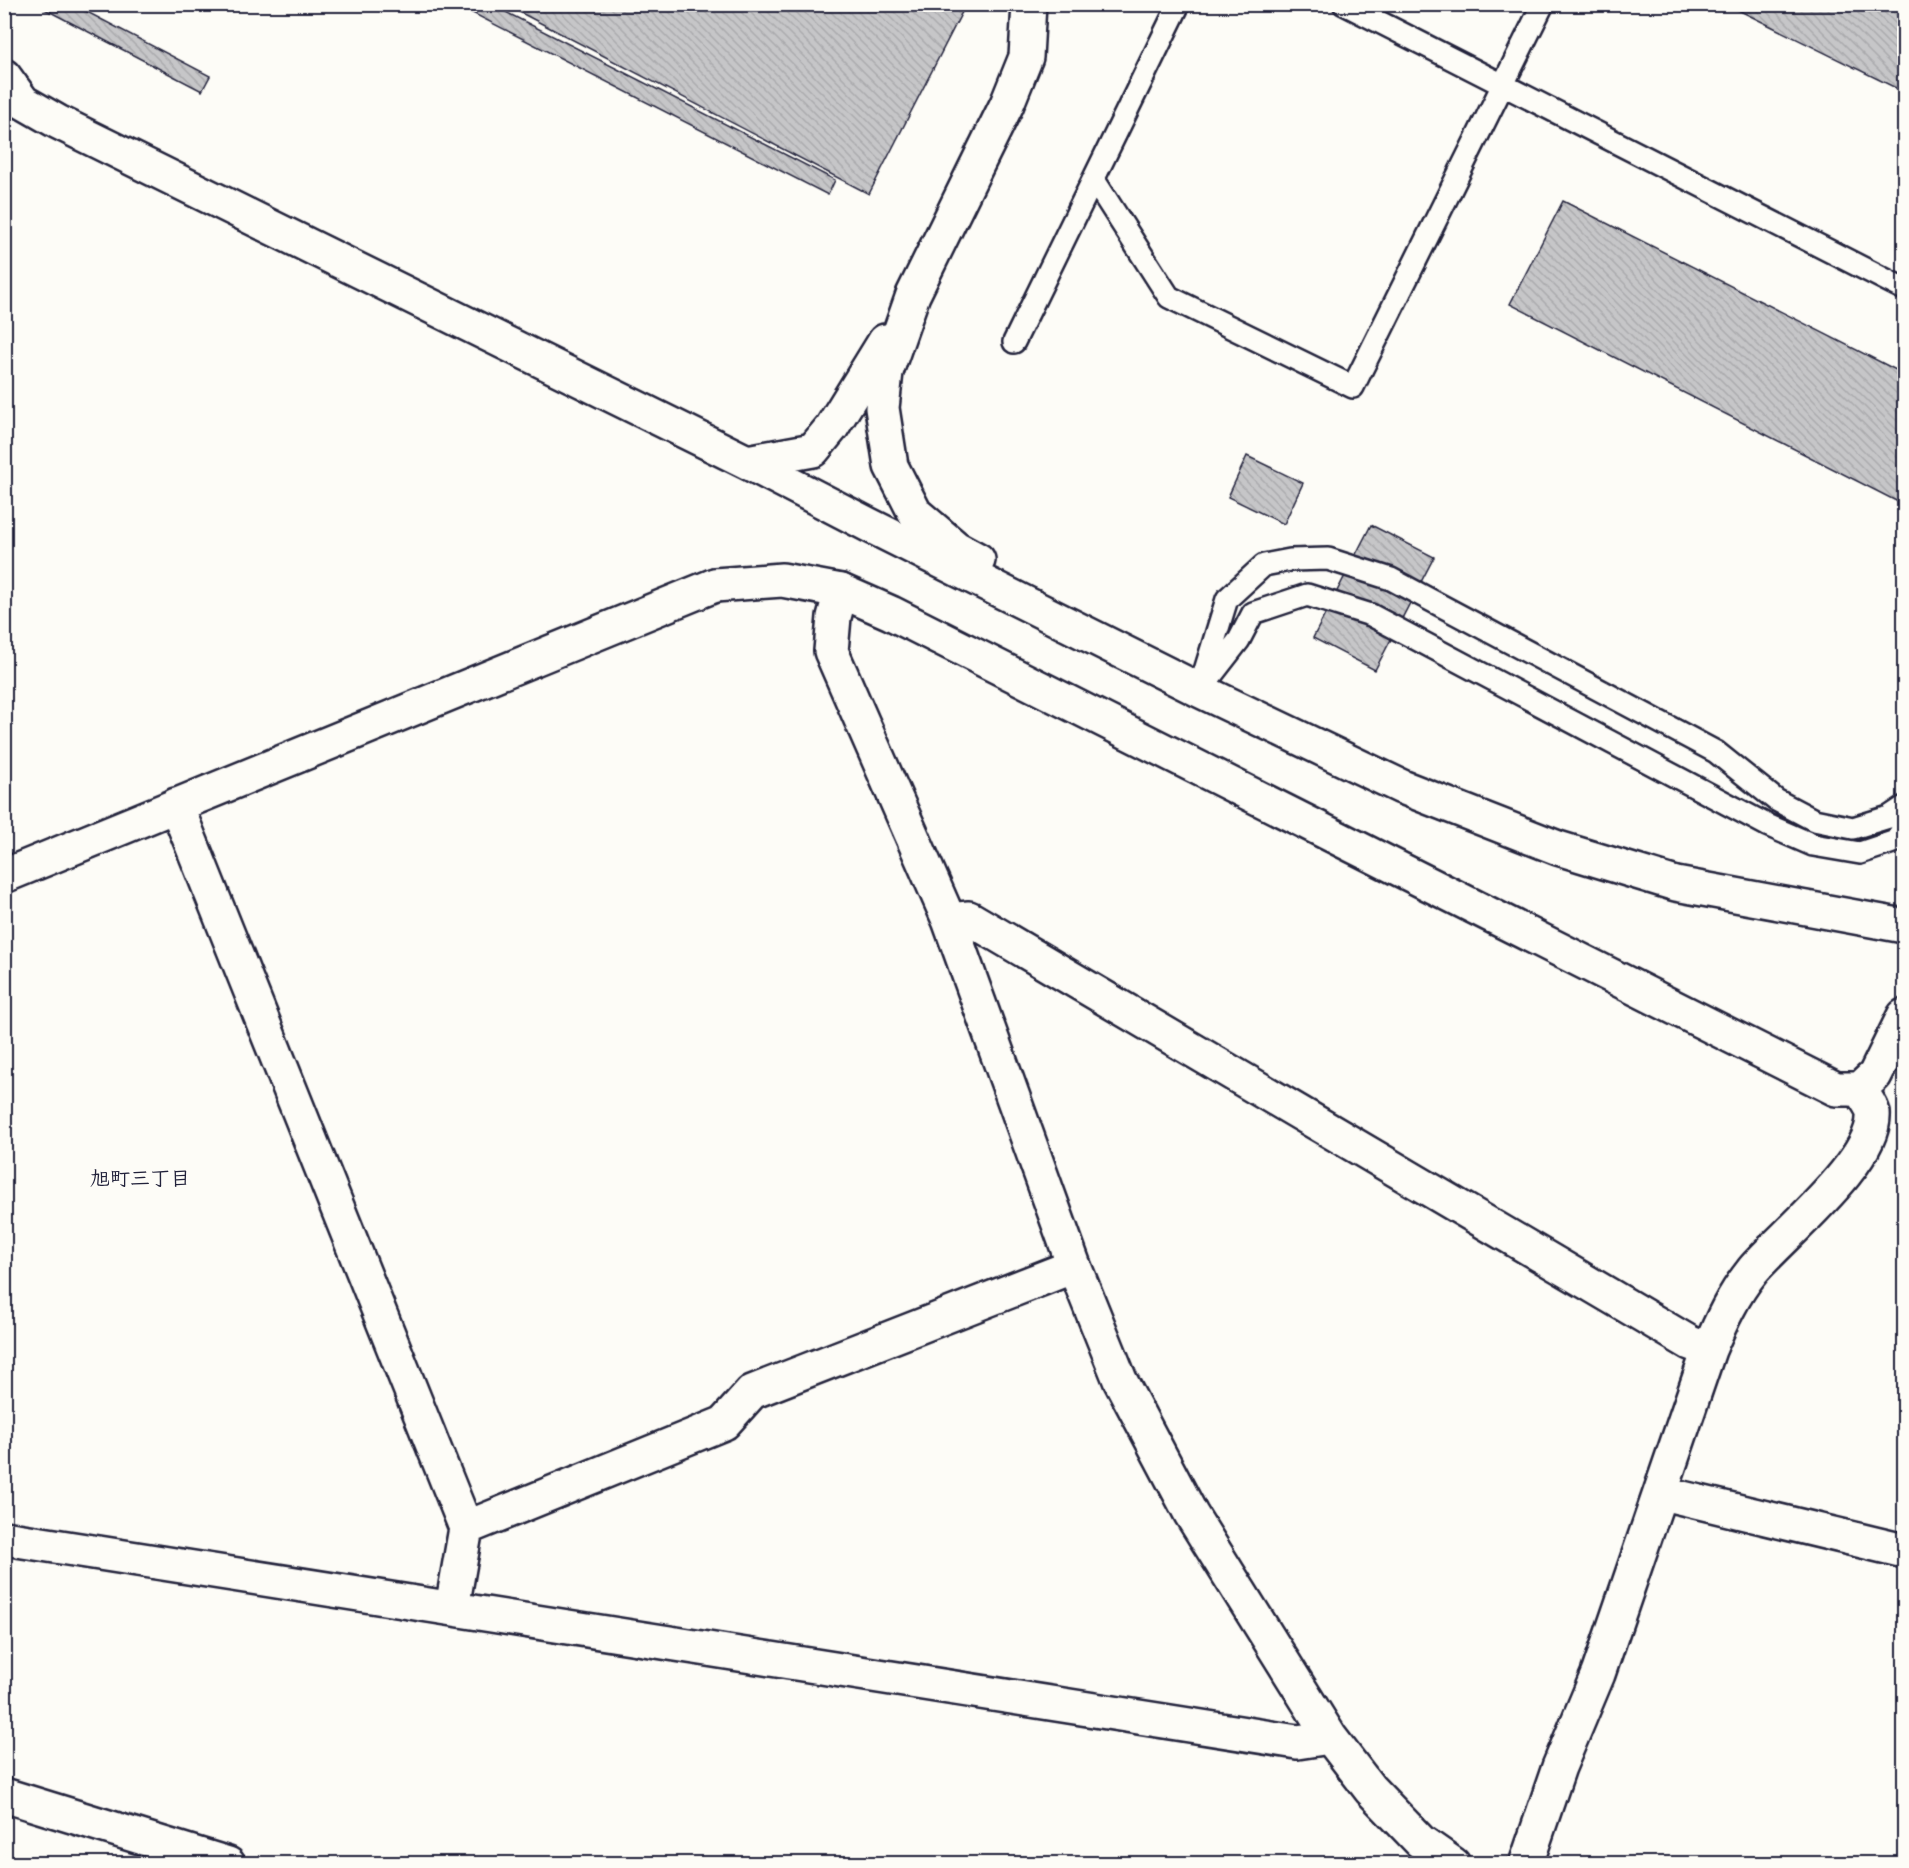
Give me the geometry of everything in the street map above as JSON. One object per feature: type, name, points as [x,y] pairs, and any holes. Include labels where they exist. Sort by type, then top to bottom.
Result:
[{"type":"street","points":[[747,462],[813,450],[832,427],[913,296],[1007,104],[1026,57],[1029,4]]},
{"type":"street","points":[[4,76],[11,102],[747,462],[1199,690],[1402,787],[1558,848],[1676,884],[1905,926]]},
{"type":"street","points":[[913,296],[886,372],[882,408],[891,466],[915,513],[956,548],[1088,618],[1146,662]]},
{"type":"street","points":[[4,876],[715,585],[782,580],[841,591],[891,613],[1836,1089],[1860,1089],[1875,1075],[1905,1016]]},
{"type":"street","points":[[841,591],[834,617],[831,651],[949,920],[1074,1266],[1120,1380],[1191,1514],[1330,1737],[1370,1789],[1420,1841],[1453,1863]]},
{"type":"street","points":[[176,805],[465,1528],[452,1608]]},
{"type":"street","points":[[949,920],[969,918],[1690,1343],[1709,1350]]},
{"type":"street","points":[[1526,1863],[1559,1767],[1598,1674],[1662,1493],[1709,1350],[1726,1308],[1753,1270],[1837,1183],[1868,1142],[1873,1112],[1860,1089]]},
{"type":"street","points":[[465,1528],[724,1423],[752,1392],[1074,1266]]},
{"type":"street","points":[[1662,1493],[1905,1551]]},
{"type":"street","points":[[4,1538],[1297,1742],[1330,1737]]},
{"type":"street","points":[[4,1794],[228,1863]]},
{"type":"lane","points":[[1014,342],[1179,4]]},
{"type":"lane","points":[[1344,4],[1905,289]]},
{"type":"lane","points":[[1094,180],[1169,297],[1353,387],[1543,4]]},
{"type":"lane","points":[[1199,690],[1227,599],[1264,565],[1290,560],[1328,559],[1391,579],[1716,752],[1776,800],[1814,820],[1853,828],[1889,818],[1905,807]]},
{"type":"lane","points":[[1199,690],[1239,640],[1253,613],[1307,595],[1371,615],[1767,825],[1813,845],[1860,853],[1896,841],[1905,826]]},
{"type":"building","points":[[35,4],[72,4],[210,76],[202,91]]},
{"type":"building","points":[[455,4],[490,4],[835,180],[828,195]]},
{"type":"building","points":[[504,4],[963,4],[963,10],[869,194]]},
{"type":"building","points":[[1726,4],[1904,4],[1904,92]]},
{"type":"building","points":[[1563,201],[1904,374],[1904,505],[1510,304]]},
{"type":"building","points":[[1247,456],[1303,483],[1284,524],[1228,497]]},
{"type":"building","points":[[1371,525],[1434,557],[1375,670],[1313,638]]},
{"type":"district","name":"旭町三丁目","points":[[140,1179]]}]
